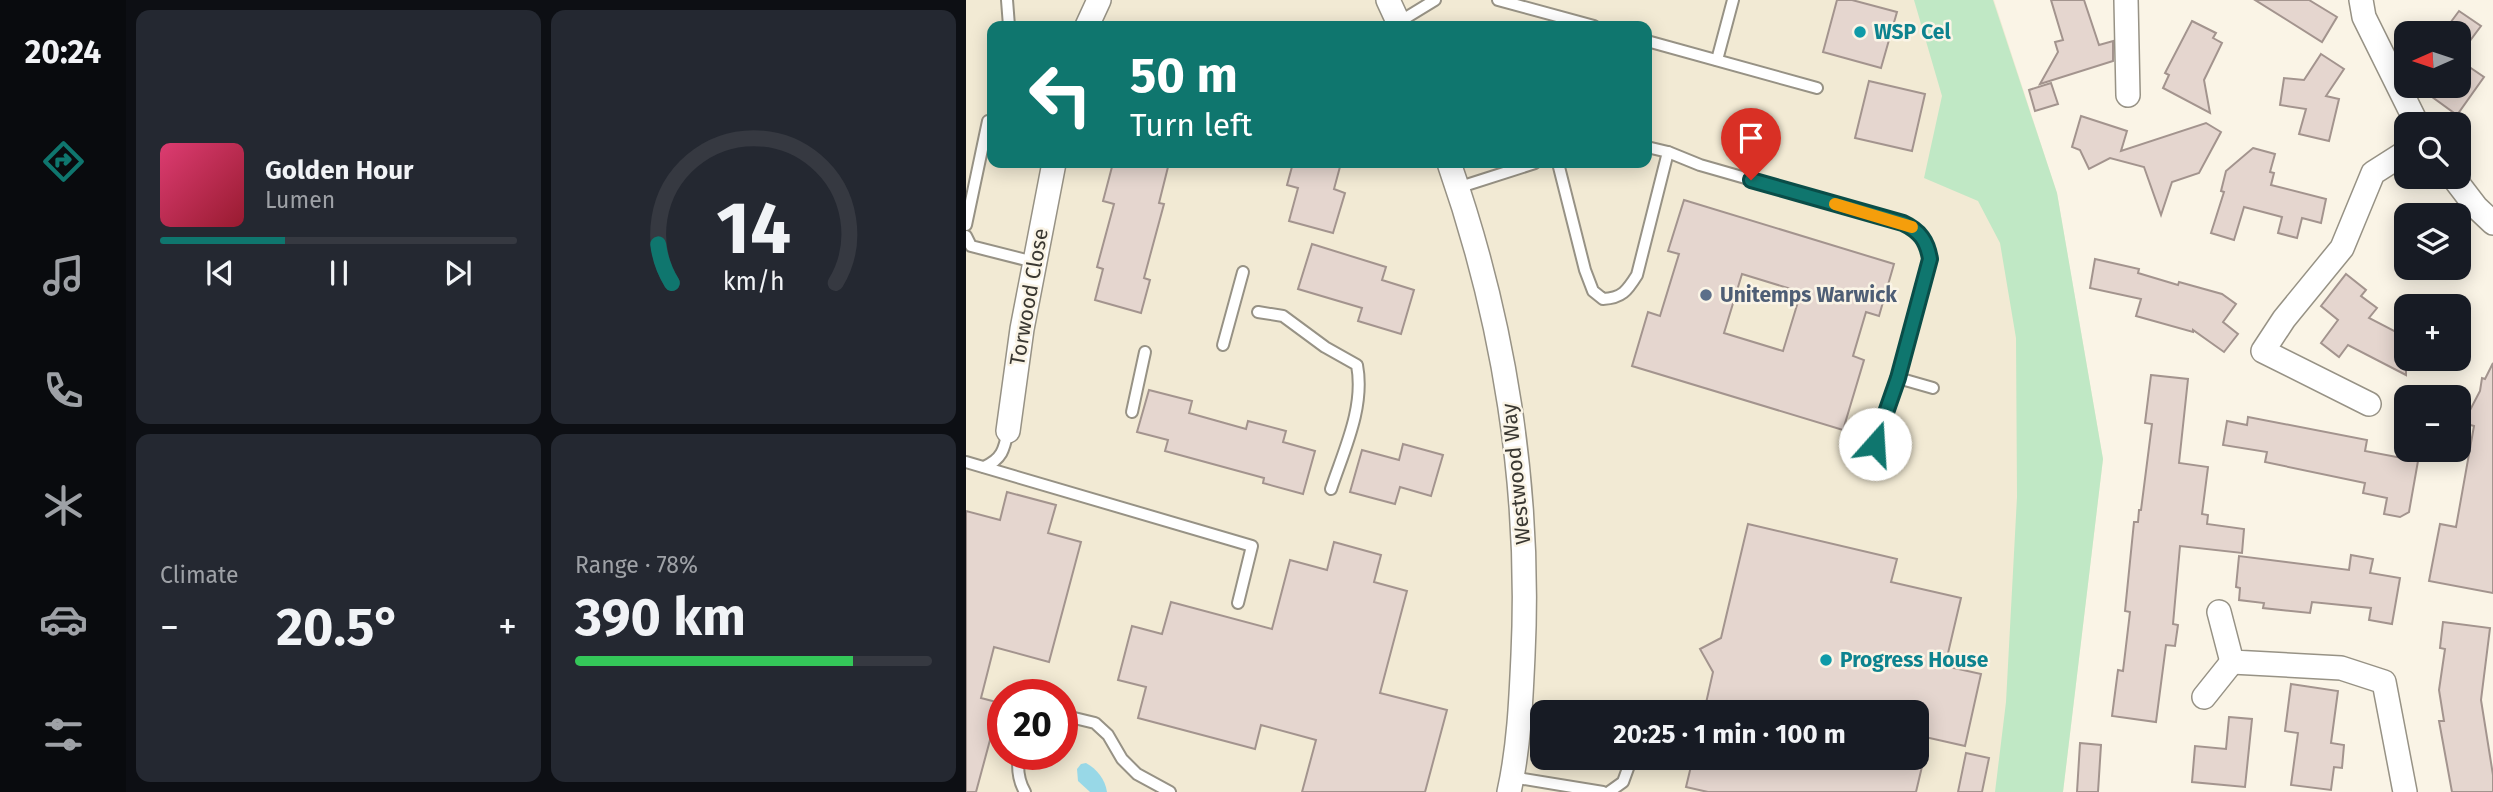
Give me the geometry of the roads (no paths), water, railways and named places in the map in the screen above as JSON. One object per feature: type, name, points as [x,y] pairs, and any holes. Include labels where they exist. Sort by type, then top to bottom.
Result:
[{"type":"street","points":[[1089,21],[1098,0]]},
{"type":"street","points":[[1388,0],[1398,21]]},
{"type":"street","points":[[2126,0],[2128,95]]},
{"type":"street","points":[[2361,0],[2364,17],[2411,112]]},
{"type":"street","points":[[2369,404],[2263,351],[2284,319],[2342,248],[2373,173],[2394,160]]},
{"type":"street","name":"Torwood Close","points":[[1008,431],[1034,262],[1053,168]]},
{"type":"street","name":"Westwood Way","points":[[1451,168],[1489,300],[1506,379],[1521,502],[1525,573],[1524,640],[1521,709],[1511,785]]},
{"type":"street","points":[[2462,189],[2493,223]]},
{"type":"street","points":[[2219,612],[2232,662]]},
{"type":"street","points":[[2204,697],[2232,662]]},
{"type":"street","points":[[2232,662],[2341,668],[2384,682],[2405,792]]},
{"type":"lane","points":[[1007,0],[1009,21]]},
{"type":"lane","points":[[1404,21],[1436,0]]},
{"type":"lane","points":[[1717,60],[1733,0]]},
{"type":"lane","points":[[1504,1],[1576,21]]},
{"type":"lane","points":[[1652,42],[1817,88]]},
{"type":"lane","points":[[966,225],[987,126]]},
{"type":"lane","points":[[1652,147],[1700,165],[1903,223],[1919,233],[1928,247],[1930,259],[1898,378],[1875,444]]},
{"type":"lane","points":[[1559,168],[1579,271],[1593,291],[1603,299],[1617,298],[1626,292],[1637,275],[1668,152]]},
{"type":"lane","points":[[1457,188],[1519,168]]},
{"type":"lane","points":[[1643,201],[1655,204]]},
{"type":"lane","points":[[968,242],[1034,262]]},
{"type":"lane","points":[[1223,345],[1243,272]]},
{"type":"lane","points":[[1258,312],[1283,316],[1325,347],[1357,365],[1360,378],[1353,425],[1331,489]]},
{"type":"lane","points":[[1132,412],[1145,352]]},
{"type":"lane","points":[[1898,378],[1933,388]]},
{"type":"lane","points":[[984,467],[996,462],[1004,453],[1008,431]]},
{"type":"lane","points":[[966,462],[1252,546],[1238,603]]},
{"type":"lane","points":[[1078,719],[1095,723],[1108,735],[1122,759],[1137,774],[1170,792]]},
{"type":"lane","points":[[1018,770],[1020,785],[1025,792]]},
{"type":"lane","points":[[1609,792],[1623,782],[1627,770]]},
{"type":"lane","points":[[1511,785],[1603,792]]},
{"type":"water","points":[[1086,763],[1094,768],[1107,792],[1090,792],[1078,781],[1077,770],[1081,764]]},
{"type":"place","name":"WSP Cel","points":[[1860,32]]},
{"type":"place","name":"Unitemps Warwick","points":[[1706,295]]},
{"type":"place","name":"Progress House","points":[[1826,660]]}]
